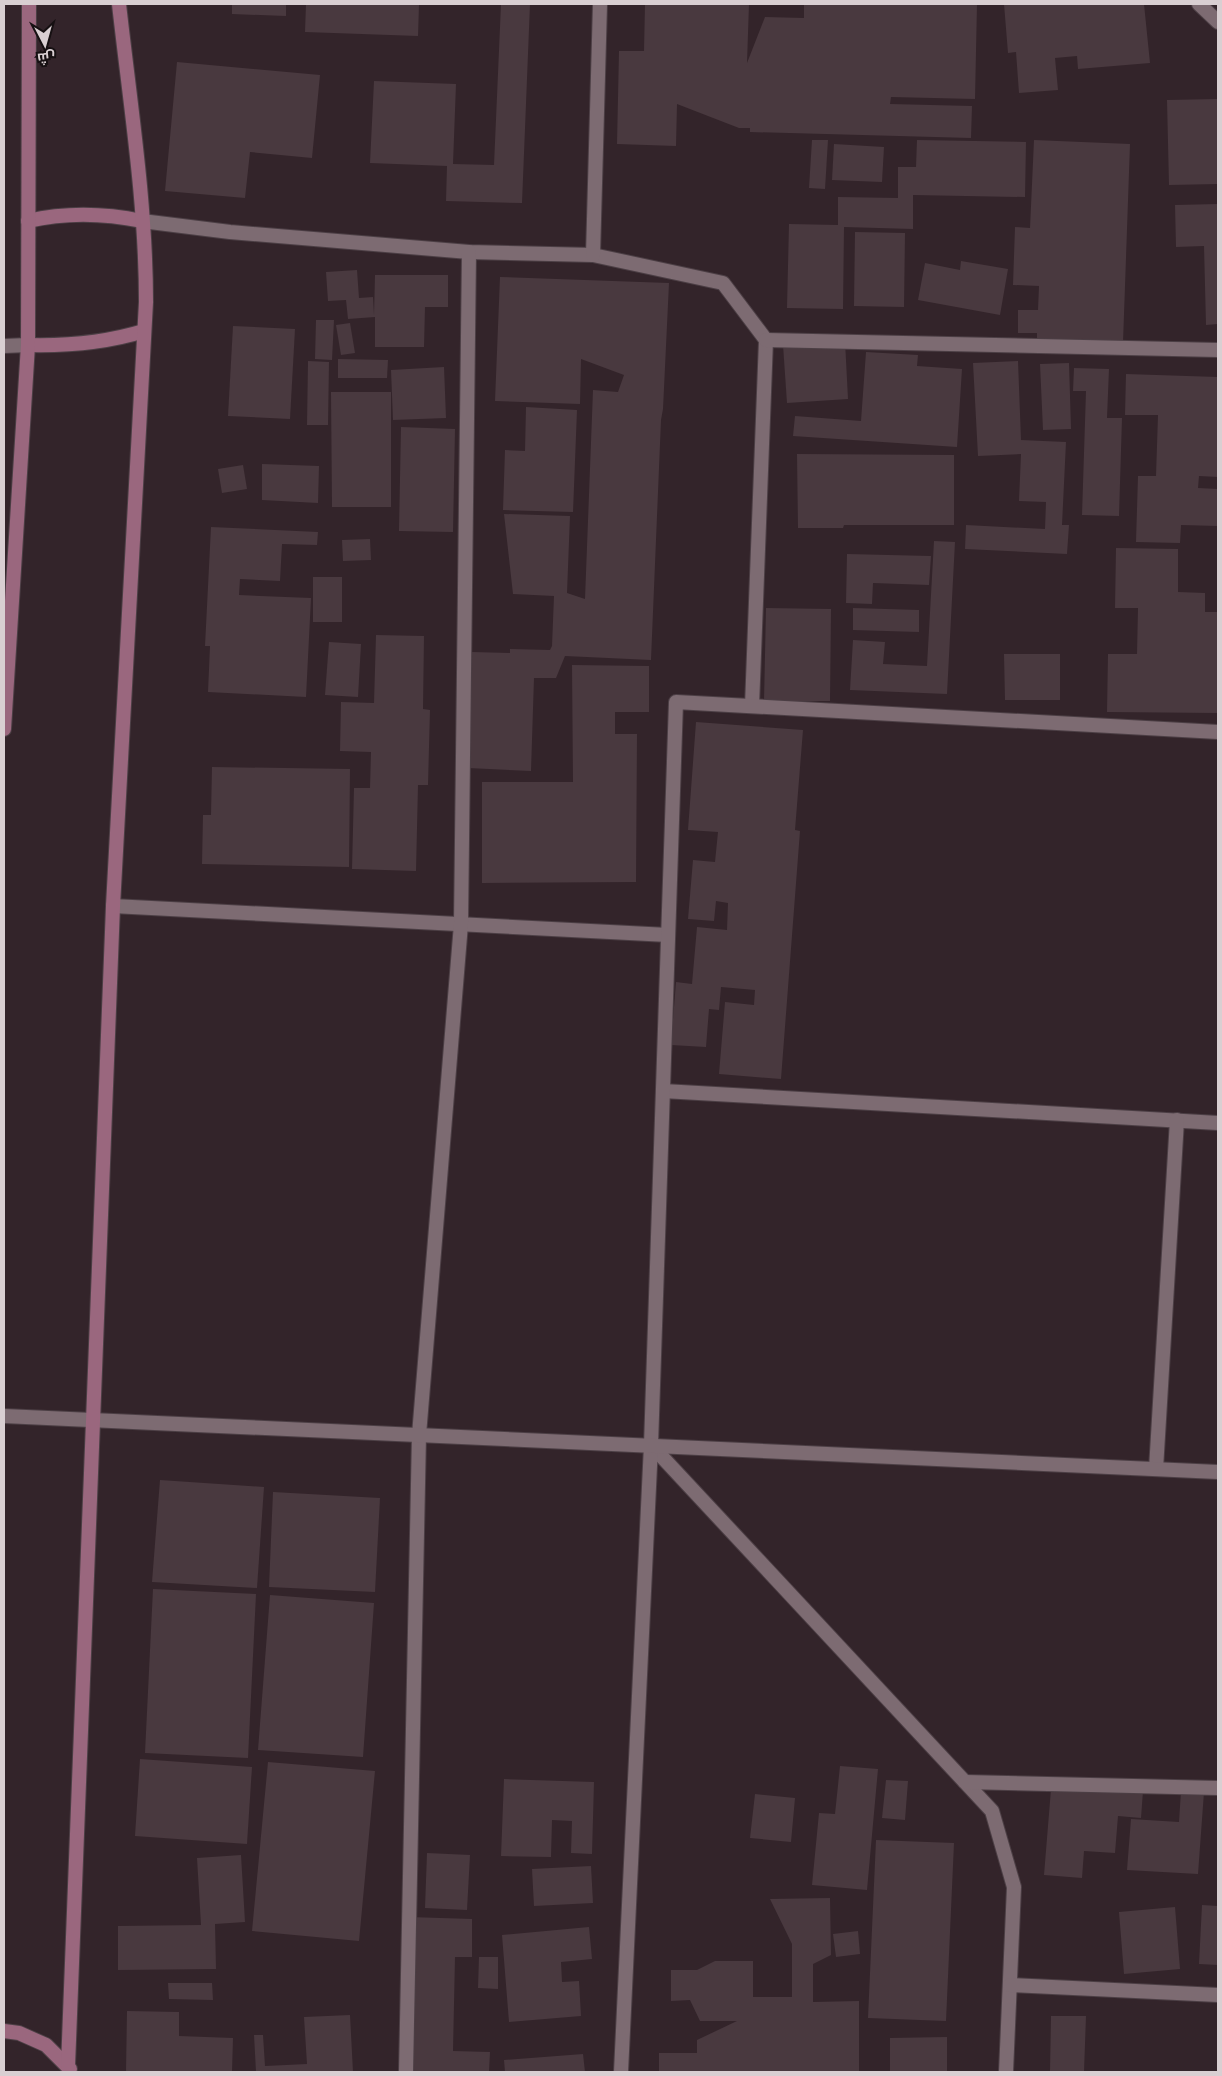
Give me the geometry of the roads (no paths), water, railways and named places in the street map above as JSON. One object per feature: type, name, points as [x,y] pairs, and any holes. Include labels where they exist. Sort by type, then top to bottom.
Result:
[{"type":"main road","points":[[4,729],[28,345],[29,4]]},
{"type":"main road","points":[[70,2069],[113,906],[144,332],[146,262],[120,4]]},
{"type":"main road","points":[[28,221],[50,216],[96,214],[142,221]]},
{"type":"main road","points":[[28,345],[90,344],[144,332]]},
{"type":"main road","points":[[4,2031],[19,2032],[46,2045],[70,2069]]},
{"type":"street","points":[[593,255],[600,4]]},
{"type":"street","points":[[1199,4],[1218,22]]},
{"type":"street","points":[[142,221],[230,232],[469,252],[593,255],[723,282],[766,340],[752,706]]},
{"type":"street","points":[[406,2072],[419,1434],[461,924],[469,252]]},
{"type":"street","points":[[766,340],[1218,350]]},
{"type":"street","points":[[4,346],[28,345]]},
{"type":"street","points":[[621,2072],[651,1445],[676,702],[1218,732]]},
{"type":"street","points":[[113,906],[668,935]]},
{"type":"street","points":[[663,1091],[1218,1123]]},
{"type":"street","points":[[1156,1469],[1176,1120]]},
{"type":"street","points":[[4,1416],[1218,1472]]},
{"type":"street","points":[[651,1445],[992,1811],[1014,1887],[1006,2072]]},
{"type":"street","points":[[965,1782],[1218,1788]]},
{"type":"street","points":[[1010,1985],[1218,1995]]}]
